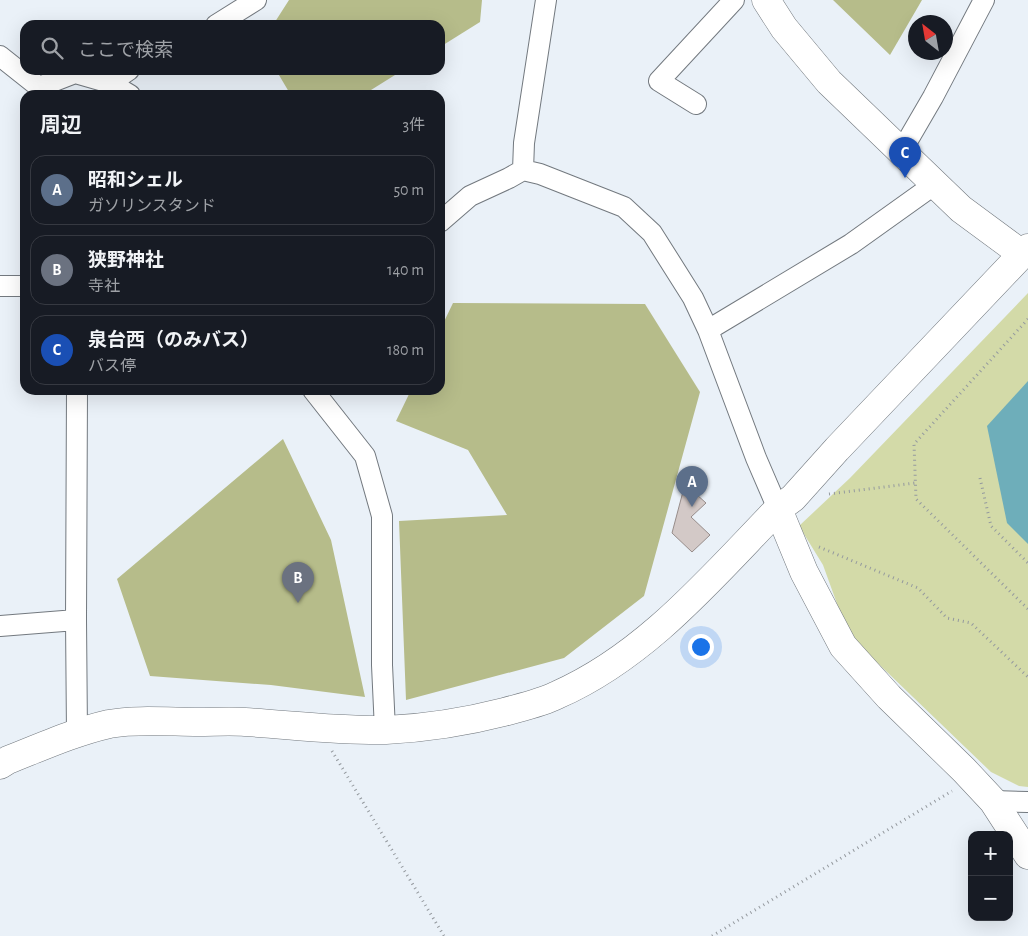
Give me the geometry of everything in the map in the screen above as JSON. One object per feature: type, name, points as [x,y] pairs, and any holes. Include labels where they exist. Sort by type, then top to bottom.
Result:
[{"type":"street","points":[[224,20],[256,0]]},
{"type":"street","points":[[523,170],[524,143],[546,0]]},
{"type":"street","points":[[696,104],[659,81],[734,0]]},
{"type":"street","points":[[0,765],[8,760],[76,734],[110,724],[244,722],[318,728],[385,730],[466,722],[517,709],[557,696],[602,671],[639,646],[670,619],[785,504],[1025,251],[961,209],[901,152],[829,82],[784,28],[766,0]]},
{"type":"street","points":[[901,152],[984,0]]},
{"type":"street","points":[[0,56],[20,72]]},
{"type":"street","points":[[24,75],[39,87],[70,75]]},
{"type":"street","points":[[82,75],[110,83],[122,90]]},
{"type":"street","points":[[110,83],[122,75]]},
{"type":"street","points":[[445,218],[470,196],[523,170],[540,174],[624,207],[652,233],[693,298],[708,330],[756,458],[785,504],[788,535],[804,572],[843,646],[888,697],[994,801],[1028,855]]},
{"type":"street","points":[[708,330],[851,244],[935,184]]},
{"type":"street","points":[[0,286],[20,286]]},
{"type":"street","points":[[76,734],[77,395]]},
{"type":"street","points":[[317,395],[365,456],[382,516],[382,665],[385,730]]},
{"type":"street","points":[[0,626],[76,620]]},
{"type":"street","points":[[994,801],[1028,802]]},
{"type":"path","points":[[1028,319],[914,444],[916,499],[1028,610]]},
{"type":"path","points":[[980,478],[991,526],[1028,563]]},
{"type":"path","points":[[785,504],[915,483]]},
{"type":"path","points":[[788,535],[918,588],[948,618],[971,622],[1028,677]]},
{"type":"path","points":[[318,728],[444,936]]},
{"type":"path","points":[[712,936],[957,787],[964,770]]},
{"type":"green space","points":[[289,0],[482,0],[480,22],[445,44],[445,20],[276,20]]},
{"type":"green space","points":[[833,0],[922,0],[913,15],[908,15],[908,24],[890,55]]},
{"type":"green space","points":[[279,75],[395,75],[371,90],[288,90]]},
{"type":"green space","points":[[1028,293],[1028,787],[1019,786],[991,772],[862,648],[844,623],[823,565],[799,526],[850,478]]},
{"type":"green space","points":[[453,303],[645,304],[700,392],[644,596],[564,658],[406,700],[399,521],[507,515],[468,450],[396,421],[409,395],[445,395],[445,320]]},
{"type":"green space","points":[[283,439],[331,540],[365,697],[271,685],[150,676],[117,579]]},
{"type":"water","points":[[1028,381],[1028,544],[1007,523],[987,426]]},
{"type":"building","points":[[685,484],[706,503],[691,517],[710,535],[692,552],[672,533]]},
{"type":"place","name":"泉台西（のみバス）","points":[[905,178]]},
{"type":"place","name":"昭和シェル","points":[[692,507]]},
{"type":"place","name":"狭野神社","points":[[298,603]]}]
